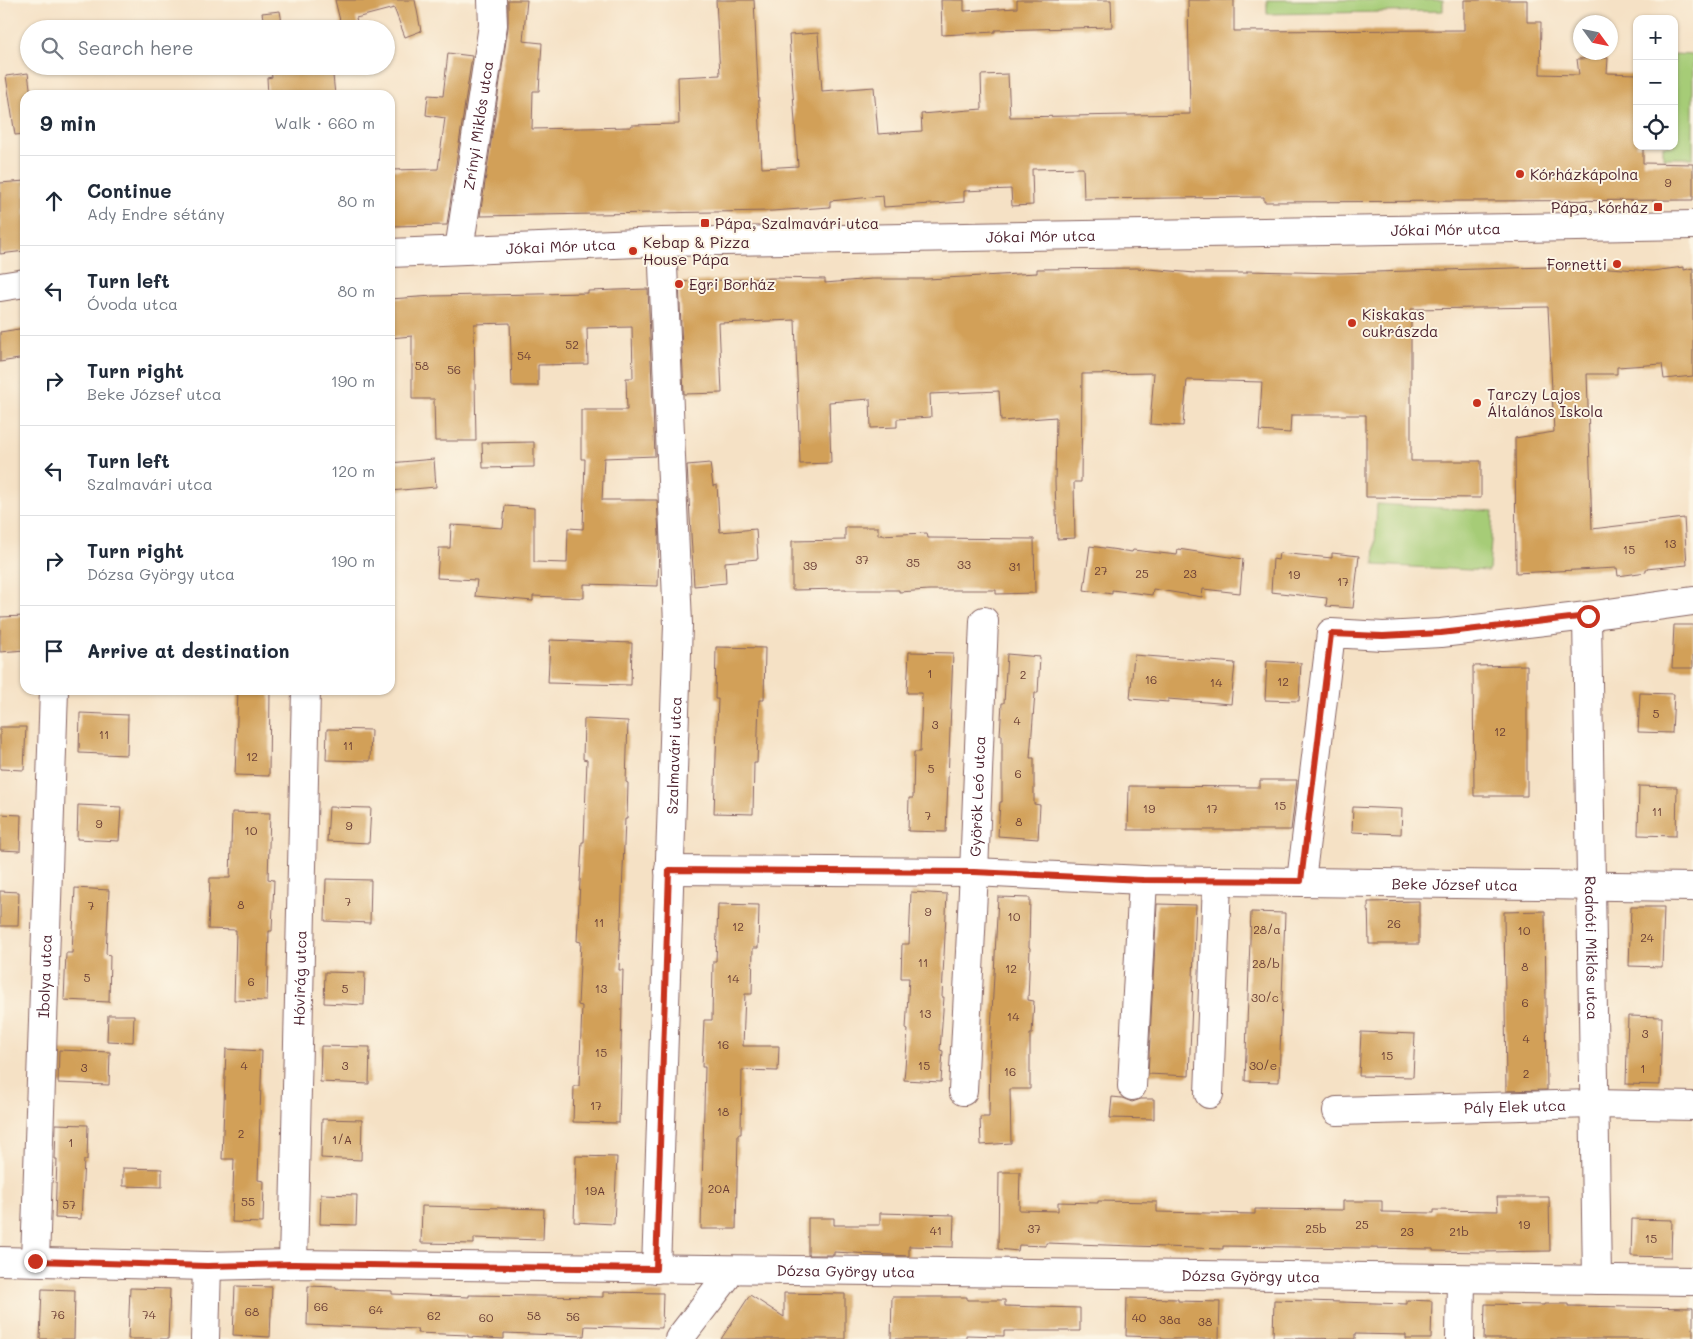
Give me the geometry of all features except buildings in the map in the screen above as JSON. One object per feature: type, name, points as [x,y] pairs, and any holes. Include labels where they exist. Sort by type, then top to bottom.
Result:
[{"type":"street","name":"Zrínyi Miklós utca","points":[[459,250],[493,25],[492,0]]},
{"type":"street","name":"Jókai Mór utca","points":[[395,253],[662,242],[1693,226]]},
{"type":"street","name":"Szalmavári utca","points":[[656,1269],[678,624],[662,242]]},
{"type":"street","points":[[0,287],[20,284]]},
{"type":"street","points":[[1301,881],[1331,634],[1383,636],[1441,633],[1588,616],[1693,601]]},
{"type":"street","name":"Radnóti Miklós utca","points":[[1588,616],[1597,1280]]},
{"type":"street","name":"Györök Leó utca","points":[[963,1091],[984,621]]},
{"type":"street","name":"Ibolya utca","points":[[35,1261],[54,695]]},
{"type":"street","name":"Hóvirág utca","points":[[293,1264],[306,695]]},
{"type":"street","name":"Beke József utca","points":[[669,870],[974,872],[1143,880],[1693,886]]},
{"type":"street","points":[[1132,1086],[1143,880]]},
{"type":"street","points":[[1209,1094],[1217,881]]},
{"type":"street","name":"Pály Elek utca","points":[[1337,1111],[1594,1104],[1693,1106]]},
{"type":"street","name":"Dózsa György utca","points":[[0,1261],[207,1266],[293,1264],[1693,1281]]},
{"type":"street","points":[[205,1339],[207,1266]]},
{"type":"street","points":[[679,1339],[732,1270]]},
{"type":"street","points":[[1460,1339],[1461,1278]]},
{"type":"green space","points":[[1267,0],[1443,0],[1443,11],[1267,14]]},
{"type":"green space","points":[[1678,54],[1693,55],[1693,158],[1663,158],[1663,150],[1678,150]]},
{"type":"green space","points":[[1377,504],[1493,511],[1489,571],[1374,565]]},
{"type":"place","name":"Kórházkápolna","points":[[1520,174]]},
{"type":"place","name":"Pápa, kórház","points":[[1658,207]]},
{"type":"place","name":"Pápa, Szalmavári utca","points":[[705,223]]},
{"type":"place","name":"Kebap & Pizza House Pápa","points":[[633,251]]},
{"type":"place","name":"Fornetti","points":[[1617,264]]},
{"type":"place","name":"Egri Borház","points":[[679,284]]},
{"type":"place","name":"Kiskakas cukrászda","points":[[1352,323]]},
{"type":"place","name":"Tarczy Lajos Általános Iskola","points":[[1477,403]]},
{"type":"route","points":[[35,1261],[207,1266],[293,1264],[656,1269],[669,870],[974,872],[1143,880],[1301,881],[1331,634],[1383,636],[1441,633],[1588,616]]}]
